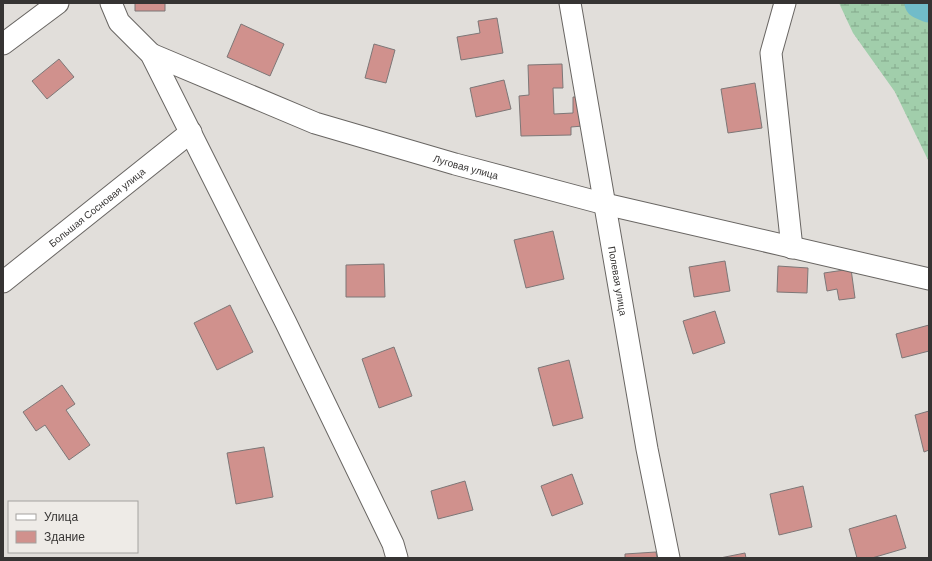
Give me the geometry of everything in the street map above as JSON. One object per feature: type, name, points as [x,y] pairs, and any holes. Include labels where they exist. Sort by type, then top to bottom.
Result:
[{"type":"street","points":[[3,44],[58,3]]},
{"type":"street","points":[[111,3],[118,22],[150,54],[191,132],[393,544],[397,558]]},
{"type":"street","name":"Полевая улица","points":[[570,3],[647,449],[669,558]]},
{"type":"street","points":[[784,3],[770,53],[792,248]]},
{"type":"street","name":"Луговая улица","points":[[150,54],[315,122],[455,164],[605,204],[929,279]]},
{"type":"street","name":"Большая Сосновая улица","points":[[3,282],[191,132]]},
{"type":"green space","points":[[839,3],[929,3],[929,162],[895,92],[853,33]]},
{"type":"building","points":[[135,3],[165,3],[165,11],[135,11]]},
{"type":"building","points":[[497,18],[503,53],[461,60],[457,37],[480,33],[478,21]]},
{"type":"building","points":[[241,24],[284,44],[270,76],[227,57]]},
{"type":"building","points":[[374,44],[395,50],[386,83],[365,78]]},
{"type":"building","points":[[59,59],[74,77],[47,99],[32,81]]},
{"type":"building","points":[[562,64],[563,88],[553,88],[554,114],[573,113],[573,97],[583,97],[583,126],[571,127],[571,135],[521,136],[519,96],[529,95],[528,65]]},
{"type":"building","points":[[504,80],[511,109],[476,117],[470,88]]},
{"type":"building","points":[[755,83],[762,128],[728,133],[721,89]]},
{"type":"building","points":[[553,231],[564,279],[526,288],[514,240]]},
{"type":"building","points":[[725,261],[730,291],[694,297],[689,267]]},
{"type":"building","points":[[384,264],[385,297],[346,297],[346,265]]},
{"type":"building","points":[[778,266],[808,268],[807,293],[777,292]]},
{"type":"building","points":[[851,269],[855,298],[839,300],[837,289],[827,291],[824,273]]},
{"type":"building","points":[[230,305],[253,352],[217,370],[194,323]]},
{"type":"building","points":[[715,311],[725,343],[693,354],[683,321]]},
{"type":"building","points":[[929,325],[929,351],[902,358],[896,334]]},
{"type":"building","points":[[394,347],[412,396],[379,408],[362,359]]},
{"type":"building","points":[[569,360],[583,418],[553,426],[538,368]]},
{"type":"building","points":[[62,385],[75,404],[66,410],[90,445],[69,460],[45,425],[36,431],[23,412]]},
{"type":"building","points":[[929,411],[929,450],[924,452],[915,415]]},
{"type":"building","points":[[264,447],[273,497],[236,504],[227,453]]},
{"type":"building","points":[[572,474],[583,504],[552,516],[541,486]]},
{"type":"building","points":[[465,481],[473,510],[438,519],[431,491]]},
{"type":"building","points":[[803,486],[812,527],[779,535],[770,494]]},
{"type":"building","points":[[896,515],[906,548],[872,558],[857,558],[849,529]]},
{"type":"building","points":[[656,552],[657,558],[625,558],[625,554]]},
{"type":"building","points":[[745,553],[746,558],[720,558]]},
{"type":"waterway","points":[[920,3],[929,7]]}]
